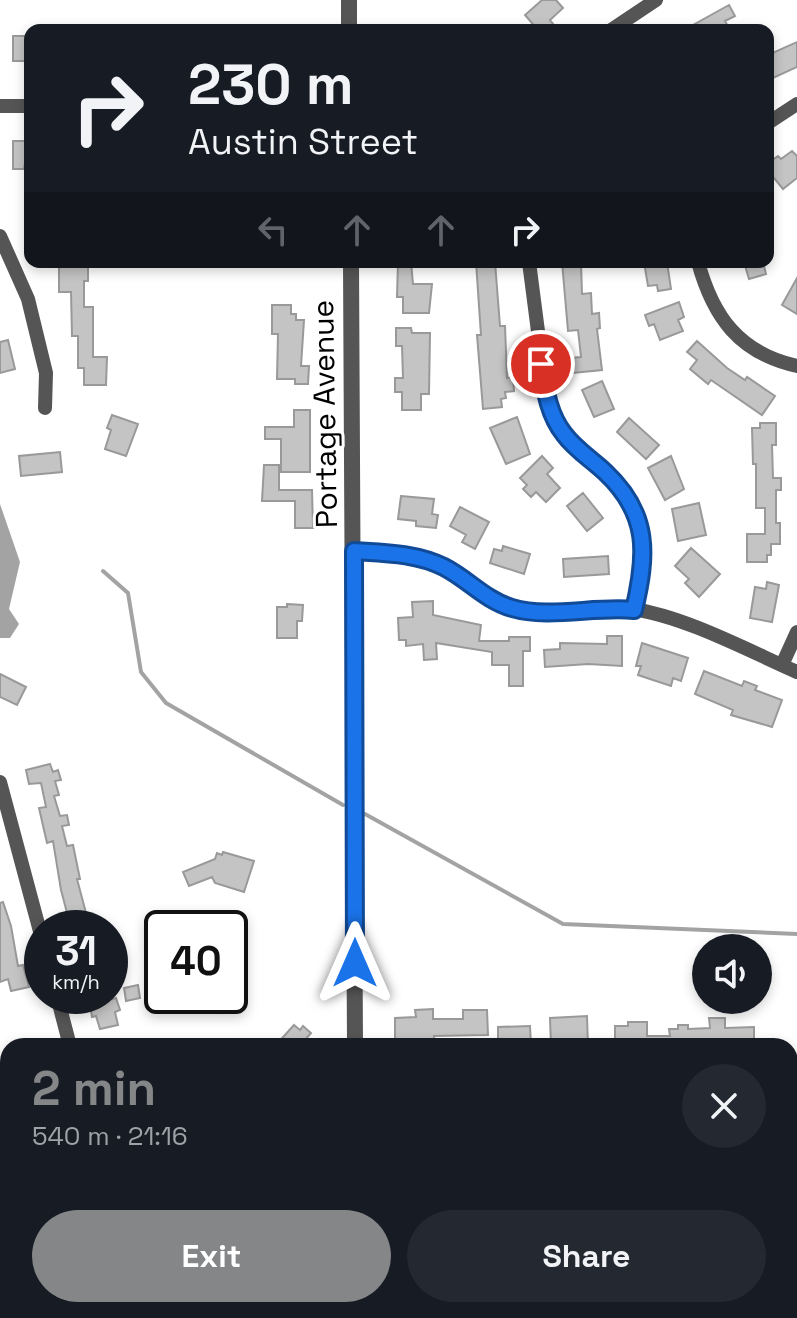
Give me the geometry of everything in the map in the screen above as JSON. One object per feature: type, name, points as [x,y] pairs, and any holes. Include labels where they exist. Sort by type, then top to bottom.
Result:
[{"type":"street","points":[[349,0],[349,24]]},
{"type":"street","points":[[620,24],[656,0]]},
{"type":"street","points":[[774,119],[797,104]]},
{"type":"street","points":[[0,106],[24,106]]},
{"type":"street","points":[[0,236],[28,299],[46,373],[45,408]]},
{"type":"street","name":"Portage Avenue","points":[[351,268],[355,1038]]},
{"type":"street","points":[[530,268],[546,393],[552,414],[563,434],[617,485],[637,518],[644,555],[634,610]]},
{"type":"street","points":[[700,268],[714,307],[724,322],[747,344],[765,355],[797,366]]},
{"type":"street","points":[[354,551],[407,555],[431,561],[464,580],[482,596],[514,609],[533,612],[600,608],[634,610],[680,622],[797,672]]},
{"type":"street","points":[[782,665],[797,632]]},
{"type":"street","points":[[0,782],[34,910]]},
{"type":"street","points":[[62,1014],[68,1038]]},
{"type":"shaded area","points":[[0,504],[20,562],[9,609],[19,624],[10,638],[0,638]]},
{"type":"building","points":[[542,0],[556,0],[563,8],[550,20],[553,24],[533,24],[525,15]]},
{"type":"building","points":[[729,5],[735,16],[725,21],[727,24],[695,24]]},
{"type":"building","points":[[13,36],[24,36],[24,61],[13,61]]},
{"type":"building","points":[[797,42],[797,67],[774,78],[774,52]]},
{"type":"building","points":[[13,141],[24,141],[24,169],[13,169]]},
{"type":"building","points":[[792,151],[797,156],[797,178],[783,189],[774,178],[774,159],[778,156],[781,159]]},
{"type":"building","points":[[59,268],[88,268],[88,281],[84,281],[84,307],[93,307],[93,357],[107,357],[106,385],[84,385],[84,368],[78,368],[78,336],[72,336],[71,292],[59,292]]},
{"type":"building","points":[[398,268],[412,268],[413,284],[432,284],[429,313],[403,313],[403,297],[397,297]]},
{"type":"building","points":[[476,268],[495,268],[500,326],[505,326],[507,378],[513,377],[514,391],[505,392],[506,398],[501,399],[502,407],[483,409],[477,335],[481,335]]},
{"type":"building","points":[[563,268],[581,268],[582,294],[591,293],[592,314],[599,313],[600,328],[597,329],[602,370],[573,373],[571,358],[581,357],[578,330],[568,331]]},
{"type":"building","points":[[645,268],[668,268],[671,289],[658,291],[657,285],[648,286]]},
{"type":"building","points":[[746,268],[764,268],[766,274],[749,279]]},
{"type":"building","points":[[797,278],[797,314],[782,305]]},
{"type":"building","points":[[679,302],[684,317],[678,320],[683,331],[660,340],[654,324],[649,326],[645,315]]},
{"type":"building","points":[[272,305],[291,305],[291,314],[296,314],[296,320],[304,320],[301,366],[309,366],[308,384],[295,384],[295,379],[277,379],[278,334],[272,334]]},
{"type":"building","points":[[396,328],[411,328],[412,333],[430,333],[429,394],[421,394],[421,410],[402,410],[402,392],[395,392],[395,378],[403,378],[402,346],[396,346]]},
{"type":"building","points":[[8,340],[15,369],[0,373],[0,342]]},
{"type":"building","points":[[697,341],[727,368],[775,396],[762,415],[711,380],[708,384],[690,369],[697,360],[687,352]]},
{"type":"building","points":[[602,381],[614,409],[594,417],[582,390]]},
{"type":"building","points":[[294,410],[310,410],[310,472],[281,472],[281,439],[265,439],[265,427],[294,427]]},
{"type":"building","points":[[112,415],[138,424],[126,456],[105,449]]},
{"type":"building","points":[[517,417],[530,454],[506,464],[490,428]]},
{"type":"building","points":[[629,418],[659,445],[646,459],[617,432]]},
{"type":"building","points":[[760,423],[776,423],[776,445],[772,445],[773,478],[781,478],[781,490],[776,490],[776,523],[780,523],[780,544],[771,544],[767,562],[747,562],[747,534],[765,534],[765,508],[756,508],[756,464],[753,464],[752,428],[760,428]]},
{"type":"building","points":[[60,452],[62,472],[21,476],[19,456]]},
{"type":"building","points":[[542,456],[553,468],[547,474],[560,488],[546,502],[536,492],[531,497],[523,489],[527,485],[520,478]]},
{"type":"building","points":[[671,456],[684,489],[665,500],[648,468]]},
{"type":"building","points":[[264,465],[279,465],[279,490],[312,490],[313,528],[295,528],[295,501],[262,501]]},
{"type":"building","points":[[583,493],[603,518],[587,531],[567,506]]},
{"type":"building","points":[[401,496],[434,499],[432,514],[438,515],[436,528],[416,526],[416,521],[398,519]]},
{"type":"building","points":[[699,503],[706,535],[678,541],[672,509]]},
{"type":"building","points":[[460,507],[489,522],[475,549],[462,542],[466,535],[450,526]]},
{"type":"building","points":[[503,546],[530,554],[524,574],[490,563],[494,549],[502,551]]},
{"type":"building","points":[[691,548],[720,574],[699,597],[685,583],[689,579],[675,566]]},
{"type":"building","points":[[608,556],[609,574],[564,577],[563,559]]},
{"type":"building","points":[[767,582],[779,585],[772,622],[750,618],[755,587],[766,589]]},
{"type":"building","points":[[433,601],[433,615],[481,625],[479,641],[530,637],[530,651],[523,651],[523,686],[509,686],[509,665],[492,665],[492,652],[436,643],[437,659],[424,660],[423,644],[406,646],[406,640],[399,640],[398,618],[413,617],[412,602]]},
{"type":"building","points":[[287,604],[303,605],[302,621],[297,621],[297,638],[277,638],[277,607],[287,607]]},
{"type":"building","points":[[607,636],[622,636],[622,666],[588,664],[545,667],[544,650],[560,649],[560,643],[607,644]]},
{"type":"building","points":[[642,643],[688,658],[681,681],[673,678],[671,686],[638,675],[641,666],[636,666]]},
{"type":"building","points":[[704,671],[742,686],[744,681],[757,686],[755,690],[782,700],[772,727],[731,715],[733,710],[695,694]]},
{"type":"building","points":[[0,674],[26,687],[17,705],[0,697]]},
{"type":"building","points":[[50,764],[53,772],[58,770],[61,780],[55,781],[59,795],[54,796],[60,816],[67,815],[69,825],[62,826],[67,846],[73,845],[85,910],[66,910],[53,841],[47,843],[39,808],[46,807],[41,783],[29,784],[26,770]]},
{"type":"building","points":[[223,852],[254,861],[244,892],[215,883],[212,877],[189,886],[183,872],[215,859],[217,853],[222,855]]},
{"type":"building","points":[[3,902],[11,926],[18,966],[23,965],[24,969],[24,988],[11,991],[8,979],[0,982],[0,903]]},
{"type":"building","points":[[138,985],[140,998],[128,1001],[128,987]]},
{"type":"building","points":[[433,1009],[433,1019],[463,1019],[463,1010],[487,1010],[488,1035],[395,1038],[395,1018],[416,1017],[415,1010]]},
{"type":"building","points":[[92,1014],[115,1014],[118,1025],[100,1029],[96,1016],[92,1017]]},
{"type":"building","points":[[587,1016],[588,1038],[551,1038],[550,1018]]},
{"type":"building","points":[[709,1018],[725,1018],[725,1028],[754,1027],[754,1038],[615,1038],[615,1026],[628,1026],[628,1022],[647,1022],[647,1036],[670,1036],[669,1029],[678,1029],[678,1025],[688,1025],[688,1029],[710,1028]]},
{"type":"building","points":[[294,1025],[300,1030],[303,1026],[311,1033],[307,1038],[282,1038]]},
{"type":"building","points":[[530,1026],[531,1038],[498,1038],[498,1027]]},
{"type":"waterway","points":[[103,571],[128,593],[141,672],[166,703],[343,805]]},
{"type":"waterway","points":[[365,814],[563,924],[797,934]]},
{"type":"route","points":[[355,963],[354,551],[416,556],[431,561],[464,580],[482,596],[514,609],[533,612],[613,608],[634,610],[644,555],[637,518],[617,485],[563,434],[552,414],[541,364]]}]
